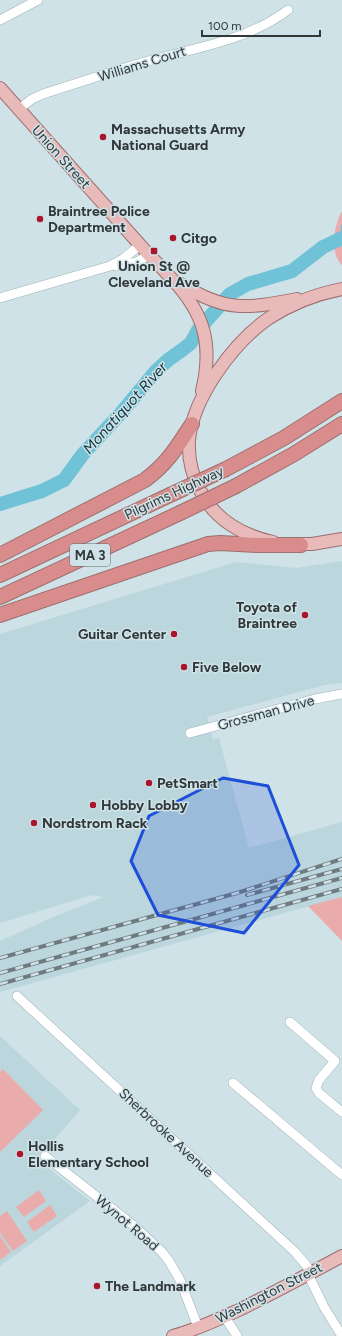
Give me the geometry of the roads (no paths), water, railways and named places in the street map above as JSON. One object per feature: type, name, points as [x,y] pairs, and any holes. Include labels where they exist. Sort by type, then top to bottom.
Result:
[{"type":"highway","name":"Pilgrims Highway","points":[[0,575],[226,469],[284,438],[342,401]]},
{"type":"highway","points":[[0,555],[145,480],[167,461],[192,424]]},
{"type":"highway","name":"Pilgrims Highway","points":[[0,596],[236,486],[294,454],[342,424]]},
{"type":"highway","points":[[0,615],[208,544],[301,545]]},
{"type":"main road","name":"Union Street","points":[[0,88],[149,255],[172,278],[194,309],[204,329],[208,355],[206,375],[197,410]]},
{"type":"main road","name":"Union Street","points":[[172,278],[206,299],[226,305],[241,307],[282,302],[321,294]]},
{"type":"main road","points":[[342,289],[321,294],[284,309],[269,318],[249,334],[230,355],[208,388],[192,424],[189,448],[192,470],[202,494],[214,511],[231,525],[251,535],[274,542],[301,545],[342,539]]},
{"type":"main road","name":"Washington Street","points":[[173,1336],[224,1316],[342,1256]]},
{"type":"street","points":[[0,20],[38,0]]},
{"type":"street","name":"Williams Court","points":[[19,109],[32,99],[43,94],[243,34],[268,23],[288,10]]},
{"type":"street","points":[[110,266],[123,259],[140,245]]},
{"type":"street","points":[[0,298],[110,266],[137,262],[149,255]]},
{"type":"street","name":"Grossman Drive","points":[[190,732],[316,699],[342,694]]},
{"type":"street","name":"Sherbrooke Avenue","points":[[17,996],[294,1252],[302,1261],[324,1307],[342,1336]]},
{"type":"street","points":[[290,1022],[335,1061],[319,1080],[316,1088],[319,1093],[342,1112]]},
{"type":"street","points":[[233,1083],[342,1175]]},
{"type":"street","name":"Wynot Road","points":[[45,1156],[133,1225],[162,1252],[180,1280],[198,1327]]},
{"type":"street","points":[[224,1316],[237,1336]]},
{"type":"waterway","points":[[342,226],[342,236]]},
{"type":"waterway","name":"Monatiquot River","points":[[0,504],[42,491],[64,480],[83,454],[121,413],[156,371],[191,343],[198,330],[230,294],[248,284],[292,271],[323,247],[342,238]]},
{"type":"railway","points":[[0,958],[237,893],[342,859]]},
{"type":"railway","points":[[247,895],[342,869]]},
{"type":"railway","points":[[0,973],[342,878]]},
{"type":"railway","points":[[0,984],[342,889]]},
{"type":"place","name":"Massachusetts Army National Guard","points":[[103,137]]},
{"type":"place","name":"Braintree Police Department","points":[[40,219]]},
{"type":"place","name":"Citgo","points":[[173,238]]},
{"type":"place","name":"Union St @ Cleveland Ave","points":[[154,251]]},
{"type":"place","name":"Toyota of Braintree","points":[[305,615]]},
{"type":"place","name":"Guitar Center","points":[[174,634]]},
{"type":"place","name":"Five Below","points":[[184,667]]},
{"type":"place","name":"PetSmart","points":[[149,783]]},
{"type":"place","name":"Hobby Lobby","points":[[93,805]]},
{"type":"place","name":"Nordstrom Rack","points":[[34,823]]},
{"type":"place","name":"Hollis Elementary School","points":[[20,1154]]},
{"type":"place","name":"The Landmark","points":[[97,1286]]}]
